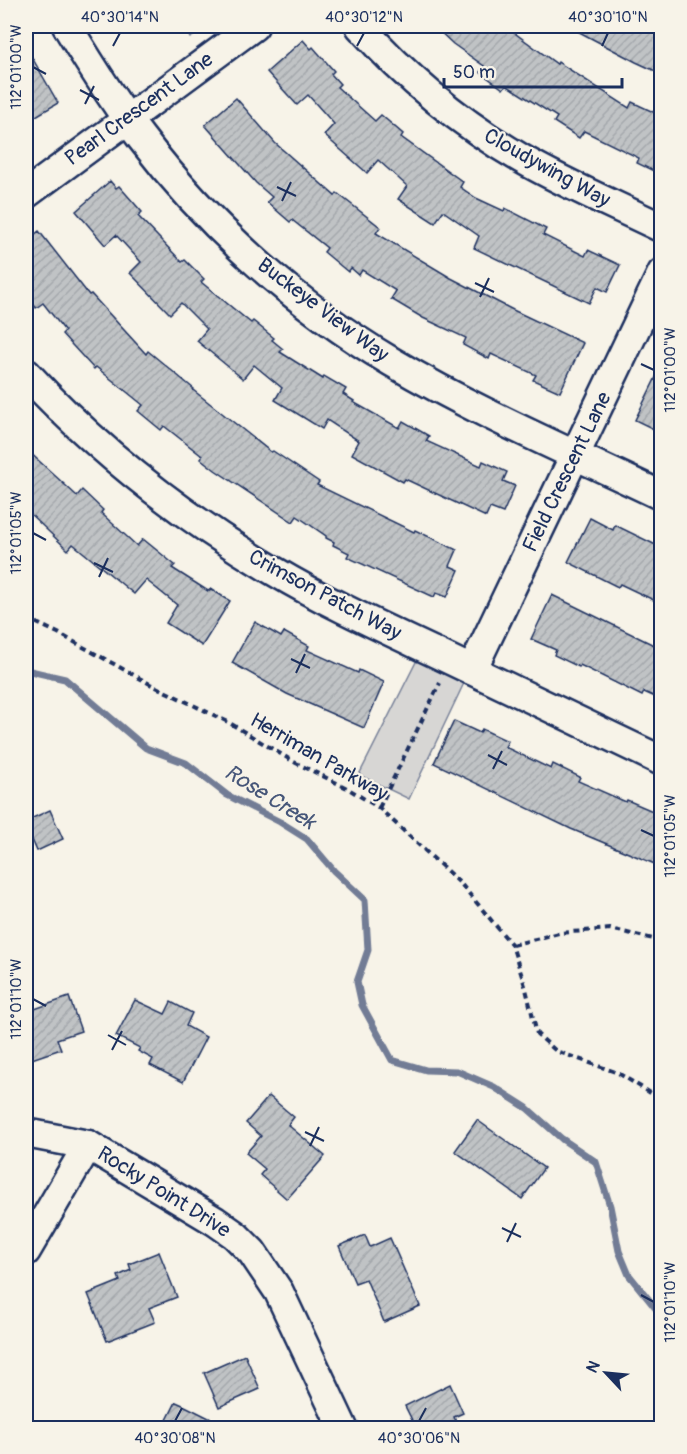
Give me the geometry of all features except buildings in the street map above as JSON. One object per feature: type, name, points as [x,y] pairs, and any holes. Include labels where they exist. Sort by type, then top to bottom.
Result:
[{"type":"street","name":"Buckeye View Way","points":[[67,26],[127,118],[167,171],[219,227],[316,311],[364,344],[426,381],[662,496]]},
{"type":"street","name":"Pearl Crescent Lane","points":[[26,194],[254,26]]},
{"type":"street","name":"Cloudywing Way","points":[[360,26],[412,78],[467,123],[496,143],[550,175],[662,228]]},
{"type":"street","name":"Field Crescent Lane","points":[[472,670],[662,273]]},
{"type":"street","name":"Crimson Patch Way","points":[[26,373],[95,440],[130,470],[165,498],[239,549],[310,592],[662,761]]},
{"type":"street","name":"Rocky Point Drive","points":[[26,1133],[88,1145],[235,1235],[252,1252],[279,1292],[343,1428]]},
{"type":"street","points":[[26,1251],[88,1145]]},
{"type":"path","name":"Herriman Parkway","points":[[26,618],[150,684],[228,722],[294,762],[347,788],[379,808],[461,884],[512,945],[537,1034],[556,1052],[618,1073],[662,1100]]},
{"type":"path","points":[[379,808],[440,682]]},
{"type":"path","points":[[512,945],[559,933],[610,929],[662,941]]},
{"type":"shaded area","points":[[183,26],[204,26],[206,28],[190,38]]},
{"type":"shaded area","points":[[417,660],[465,681],[409,799],[359,775]]},
{"type":"waterway","name":"Rose Creek","points":[[26,670],[65,679],[146,748],[186,763],[227,795],[280,822],[307,839],[334,871],[365,900],[368,950],[357,982],[362,1005],[392,1060],[426,1070],[457,1071],[494,1087],[527,1108],[562,1139],[596,1162],[610,1206],[619,1251],[629,1275],[662,1316]]}]
